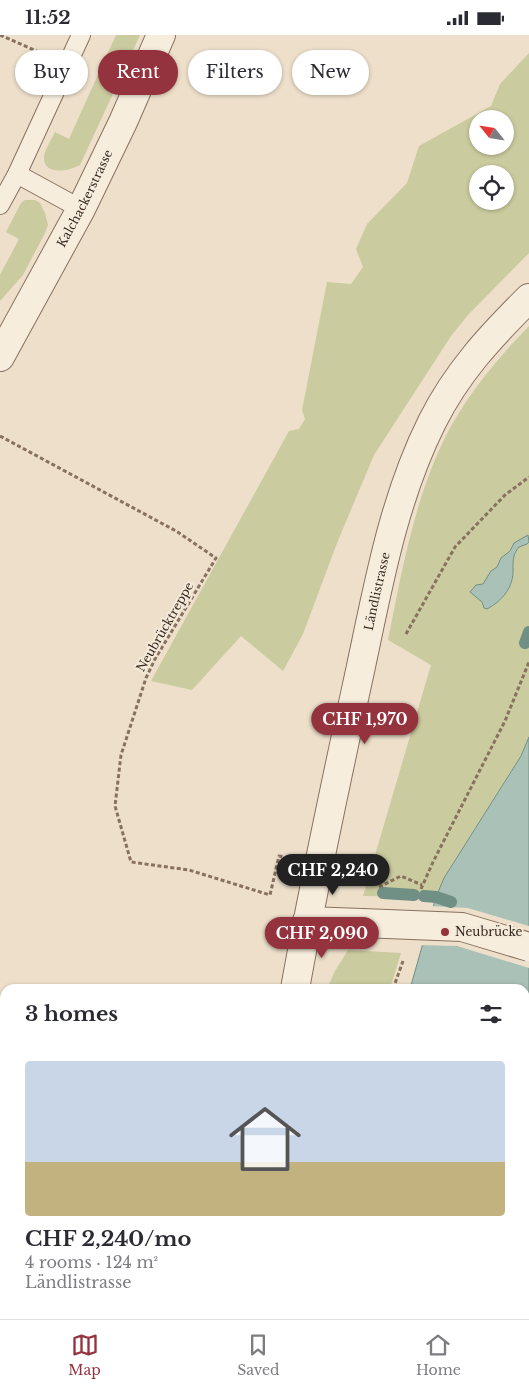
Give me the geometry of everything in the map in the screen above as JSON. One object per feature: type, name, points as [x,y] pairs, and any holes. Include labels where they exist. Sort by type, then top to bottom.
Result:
[{"type":"street","name":"Kalchackerstrasse","points":[[0,357],[81,209],[162,35]]},
{"type":"street","name":"Ländlistrasse","points":[[296,984],[318,863],[365,646],[397,511],[411,468],[433,421],[450,391],[475,354],[529,298]]},
{"type":"street","points":[[307,921],[462,927],[529,947]]},
{"type":"lane","points":[[74,50],[81,35]]},
{"type":"lane","points":[[0,205],[17,174],[53,95]]},
{"type":"lane","points":[[17,174],[81,209]]},
{"type":"path","points":[[0,35],[34,50]]},
{"type":"path","name":"Neubrücktreppe","points":[[0,436],[176,531],[216,558],[155,659],[146,678],[121,755],[115,805],[131,862],[188,870],[270,895],[279,859]]},
{"type":"path","points":[[365,646],[396,650],[455,547],[505,495],[529,477]]},
{"type":"path","points":[[420,894],[422,885],[505,721],[529,662]]},
{"type":"path","points":[[377,888],[401,876],[422,885]]},
{"type":"path","points":[[395,984],[406,952]]},
{"type":"green space","points":[[116,35],[140,35],[133,50],[109,50]]},
{"type":"green space","points":[[529,53],[529,253],[468,315],[451,336],[374,455],[337,543],[303,634],[283,671],[241,636],[192,690],[151,681],[289,431],[299,429],[305,419],[302,410],[327,282],[351,284],[363,267],[356,249],[367,224],[407,183],[419,146],[469,118],[469,155],[514,155],[514,110],[484,110],[491,106],[500,84]]},
{"type":"green space","points":[[98,75],[98,95],[112,95],[80,165],[58,171],[48,168],[45,164],[45,152],[55,132],[69,139]]},
{"type":"green space","points":[[25,200],[35,200],[40,203],[48,225],[23,275],[0,301],[0,275],[19,239],[6,232],[21,203]]},
{"type":"green space","points":[[529,326],[529,737],[521,756],[444,878],[436,897],[363,896],[431,665],[388,640],[419,504],[438,452],[458,414],[486,374]]},
{"type":"green space","points":[[348,950],[401,953],[392,984],[329,984]]},
{"type":"shaded area","points":[[528,535],[529,542],[519,547],[514,555],[513,576],[506,593],[492,606],[487,609],[484,608],[482,602],[470,592],[476,585],[483,584],[491,571],[497,567],[501,558],[510,551],[514,543]]},
{"type":"shaded area","points":[[529,737],[529,984],[411,984],[436,897],[444,878],[521,756]],"holes":[[[468,909],[473,918],[466,941],[456,946],[452,936],[459,914]]]},
{"type":"pier","points":[[430,906],[468,908],[529,926],[529,968],[457,946],[419,945]],"holes":[[[467,912],[470,918],[464,939],[458,943],[455,936],[461,916]]]},
{"type":"waterway","points":[[525,643],[529,632]]},
{"type":"waterway","points":[[383,893],[414,895]]},
{"type":"waterway","points":[[424,896],[436,897],[451,902]]},
{"type":"place","name":"Neubrücke","points":[[445,932]]}]
